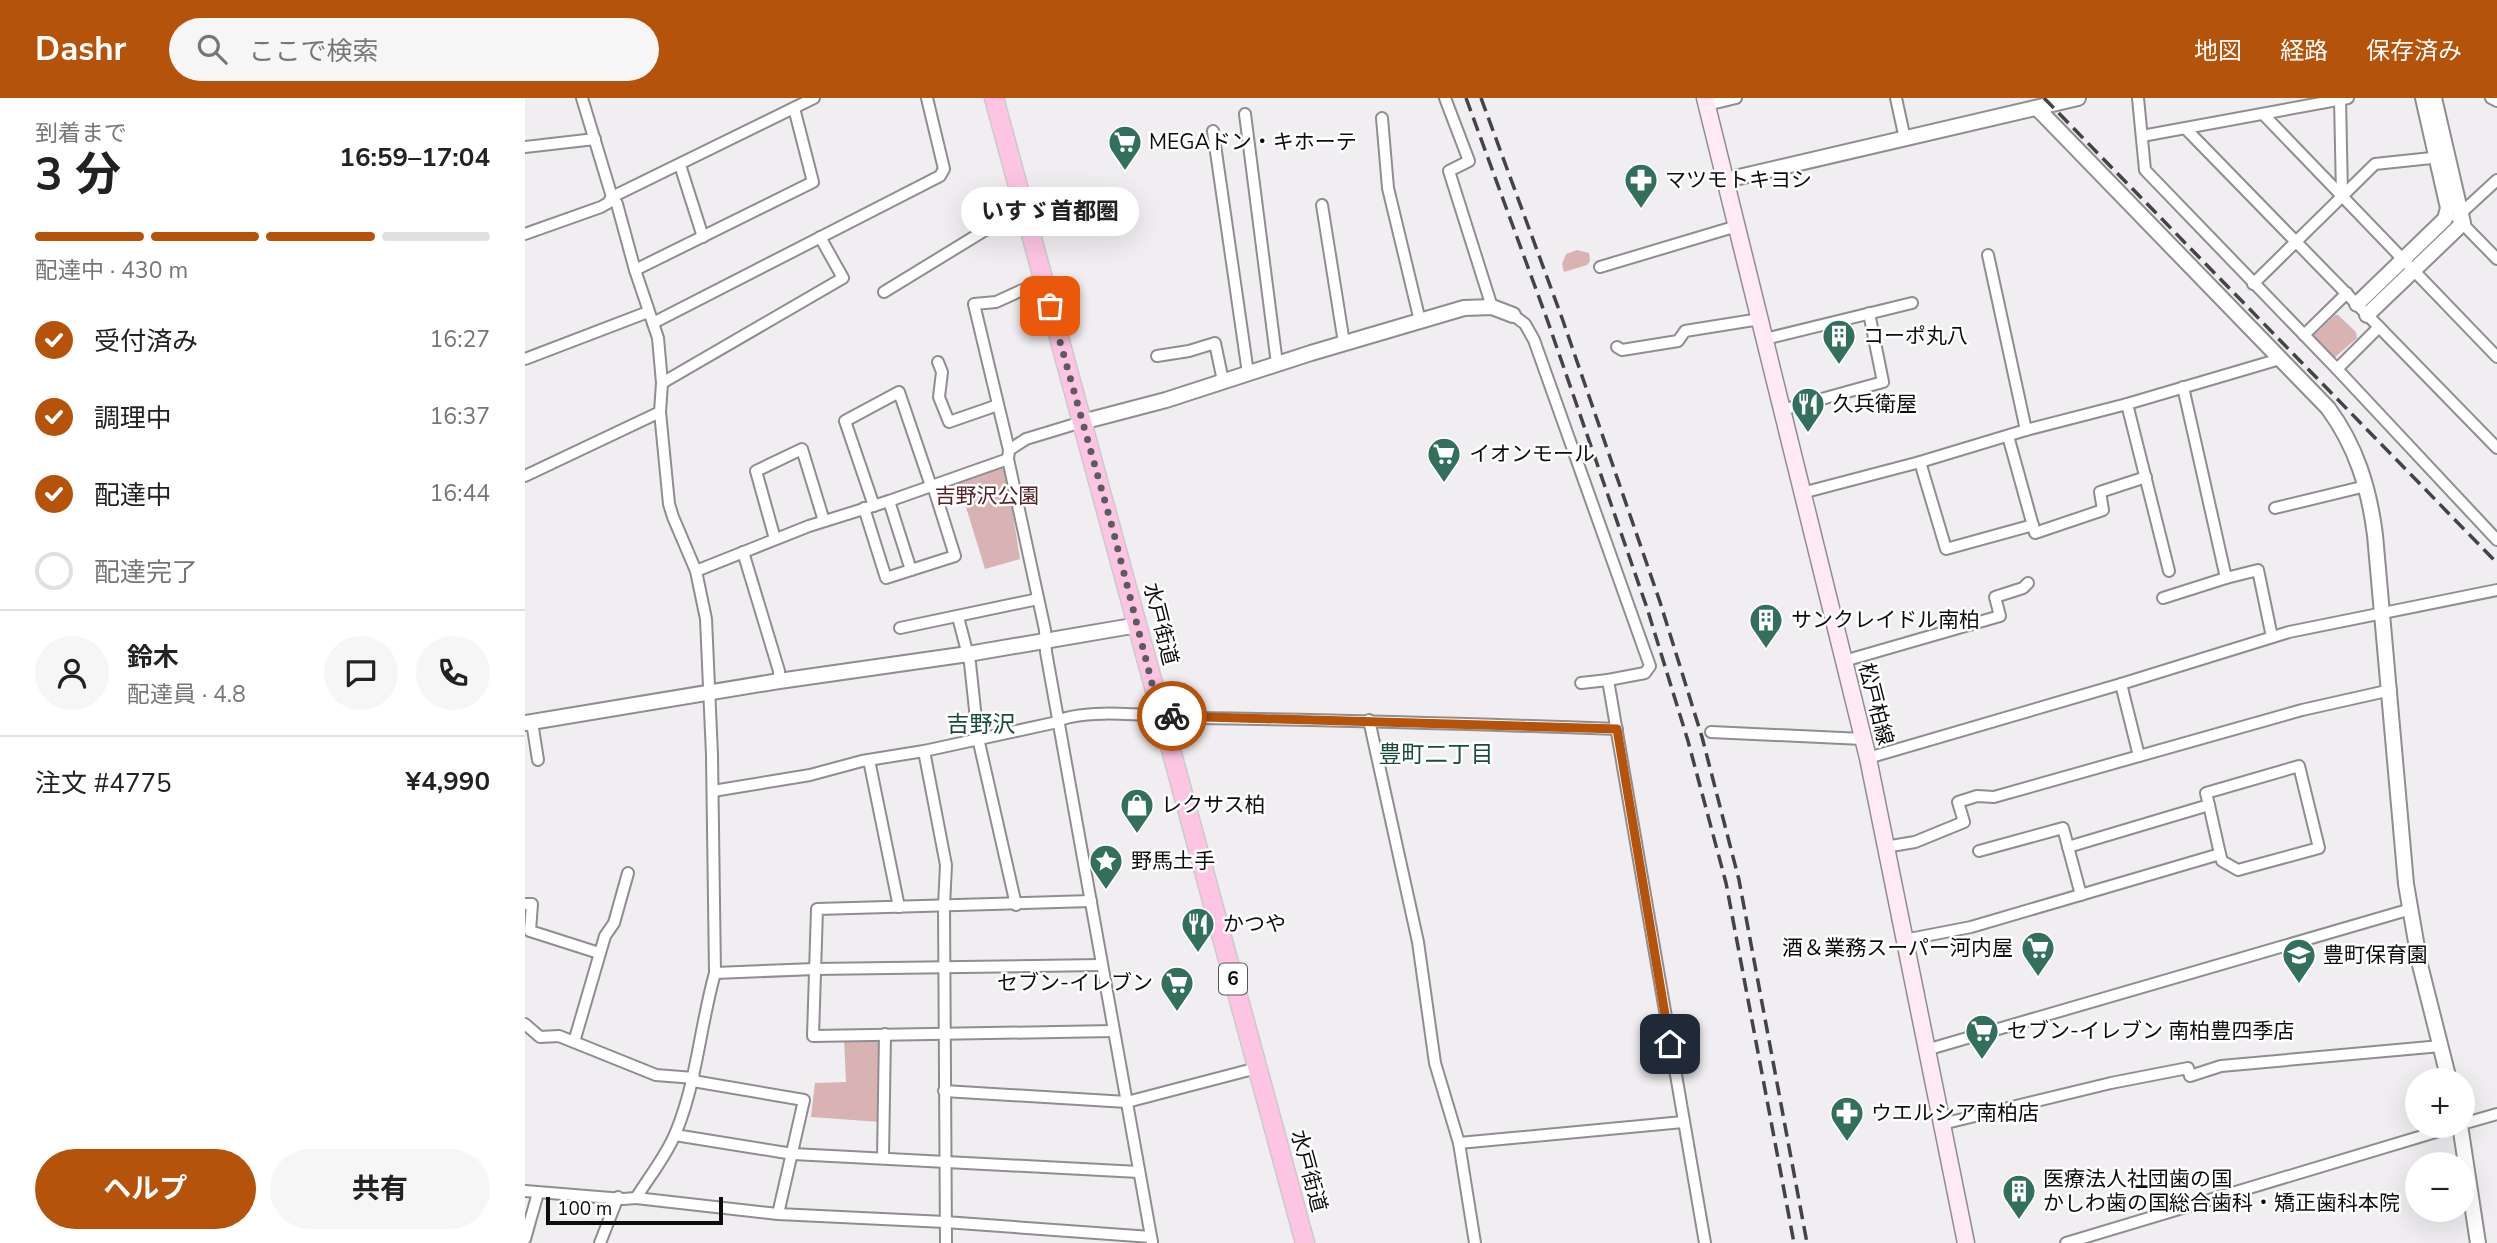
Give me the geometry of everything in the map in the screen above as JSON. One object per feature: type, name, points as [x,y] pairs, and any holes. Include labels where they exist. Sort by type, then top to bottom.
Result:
[{"type":"highway","name":"水戸街道","points":[[994,98],[1305,1243]]},
{"type":"main road","name":"松戸柏線","points":[[1706,102],[1868,758],[1966,1243]]},
{"type":"street","points":[[582,98],[653,323],[660,357],[660,412],[669,504],[697,571],[706,620],[713,791],[715,973],[693,1079],[675,1135],[636,1198]]},
{"type":"street","points":[[525,234],[601,207],[612,197],[814,98]]},
{"type":"street","points":[[653,323],[940,176],[944,169],[927,98]]},
{"type":"street","points":[[1444,98],[1469,161],[1449,172],[1492,307]]},
{"type":"street","points":[[1706,102],[1736,98]]},
{"type":"street","points":[[1896,98],[1905,139]]},
{"type":"street","points":[[1726,180],[2078,98]]},
{"type":"street","points":[[2138,98],[2145,170],[2497,540]]},
{"type":"street","points":[[2340,98],[2342,196]]},
{"type":"street","points":[[2142,136],[2348,98]]},
{"type":"street","points":[[2423,98],[2457,215],[2497,259]]},
{"type":"street","points":[[2434,98],[2442,157]]},
{"type":"street","points":[[2491,98],[2497,101]]},
{"type":"street","points":[[635,270],[813,182],[794,108]]},
{"type":"street","points":[[2037,108],[2328,408],[2357,458],[2366,486],[2375,535],[2391,691],[2406,884],[2420,965],[2446,1068]]},
{"type":"street","points":[[1245,114],[1277,364]]},
{"type":"street","points":[[2263,114],[2497,357]]},
{"type":"street","points":[[1382,118],[1388,188],[1420,321]]},
{"type":"street","points":[[2186,129],[2497,449]]},
{"type":"street","points":[[1213,131],[1248,373]]},
{"type":"street","points":[[525,146],[595,139]]},
{"type":"street","points":[[2253,284],[2375,164],[2442,157]]},
{"type":"street","points":[[680,165],[703,237]]},
{"type":"street","points":[[2304,335],[2357,304],[2409,265],[2457,215],[2497,180]]},
{"type":"street","points":[[1322,205],[1344,343]]},
{"type":"street","points":[[884,292],[1023,207]]},
{"type":"street","points":[[2409,265],[2445,219],[2457,215]]},
{"type":"street","points":[[1600,267],[1737,226]]},
{"type":"street","points":[[661,383],[843,278],[820,237]]},
{"type":"street","points":[[1988,255],[2027,430]]},
{"type":"street","points":[[525,1192],[636,1198],[778,1214],[945,1222],[1152,1240],[1101,965],[1046,641],[998,405],[974,304],[996,302],[1044,283]]},
{"type":"street","points":[[1765,339],[1912,303]]},
{"type":"street","points":[[697,571],[824,520],[932,486],[1008,455],[1027,439],[1166,400],[1464,308],[1492,307],[1513,315],[1525,324],[1534,340],[1650,666],[1645,673],[1581,683]]},
{"type":"street","points":[[525,359],[648,312]]},
{"type":"street","points":[[1782,410],[1883,382],[1869,313]]},
{"type":"street","points":[[1617,347],[1622,351],[1678,341],[1685,331],[1760,319]]},
{"type":"street","points":[[2337,369],[2379,327]]},
{"type":"street","points":[[1157,356],[1189,351],[1215,343],[1223,381]]},
{"type":"street","points":[[1803,493],[2280,359]]},
{"type":"street","points":[[938,362],[942,372],[939,397],[949,422],[998,405]]},
{"type":"street","points":[[2183,387],[2226,578]]},
{"type":"street","points":[[899,392],[955,556],[886,578],[869,507],[845,421],[899,392]]},
{"type":"street","points":[[2127,404],[2169,571]]},
{"type":"street","points":[[525,476],[660,412]]},
{"type":"street","points":[[2008,436],[2035,533],[2103,510],[2100,492],[2146,477]]},
{"type":"street","points":[[775,539],[756,471],[802,449],[824,520]]},
{"type":"street","points":[[1920,462],[1946,549],[2033,525]]},
{"type":"street","points":[[2275,508],[2366,486]]},
{"type":"street","points":[[889,501],[911,570]]},
{"type":"street","points":[[743,552],[779,671],[779,681]]},
{"type":"street","points":[[2163,598],[2258,570],[2272,638]]},
{"type":"street","points":[[1844,661],[2000,616],[1995,597],[2023,588],[2028,583]]},
{"type":"street","points":[[1868,758],[2272,638],[2497,590]]},
{"type":"street","points":[[900,628],[1038,599]]},
{"type":"street","points":[[958,617],[968,654],[978,738],[1016,905]]},
{"type":"street","points":[[538,760],[529,722],[1138,625]]},
{"type":"street","points":[[1608,680],[1705,1243]]},
{"type":"street","points":[[2121,684],[2139,756]]},
{"type":"street","points":[[1885,847],[1915,842],[1963,822],[1958,802],[1977,796],[1994,797],[2302,710],[2391,691]]},
{"type":"street","points":[[713,791],[810,775],[1077,716],[1160,715],[1369,720],[1617,729]]},
{"type":"street","points":[[1369,720],[1418,942],[1435,1063],[1459,1143],[1475,1243]]},
{"type":"street","points":[[1711,732],[1863,739]]},
{"type":"street","points":[[923,751],[946,866],[946,1243]]},
{"type":"street","points":[[870,760],[898,907]]},
{"type":"street","points":[[2299,766],[2319,848],[2238,870],[2222,861],[2220,854],[2206,793],[2299,766]]},
{"type":"street","points":[[2068,847],[2209,805]]},
{"type":"street","points":[[1979,851],[2063,828],[2081,895]]},
{"type":"street","points":[[1904,940],[1971,927],[2220,854]]},
{"type":"street","points":[[573,1042],[599,953],[605,936],[614,923],[628,873]]},
{"type":"street","points":[[1091,901],[817,909],[813,1036],[1114,1031]]},
{"type":"street","points":[[525,904],[532,904],[530,931],[599,953]]},
{"type":"street","points":[[1926,1051],[2411,909]]},
{"type":"street","points":[[715,973],[1101,965]]},
{"type":"street","points":[[525,1024],[540,1037],[559,1036],[656,1075],[693,1079],[804,1100],[778,1214]]},
{"type":"street","points":[[883,1157],[885,1034]]},
{"type":"street","points":[[1942,1124],[2111,1083],[2188,1068],[2190,1076],[2221,1066],[2441,1046]]},
{"type":"street","points":[[944,1091],[1127,1102],[1257,1068]]},
{"type":"street","points":[[2475,1121],[2497,1114]]},
{"type":"street","points":[[1459,1143],[1683,1122]]},
{"type":"street","points":[[675,1135],[793,1154],[1139,1172]]},
{"type":"street","points":[[2066,1243],[2417,1138]]},
{"type":"street","points":[[2462,1138],[2478,1243]]},
{"type":"street","points":[[525,1239],[538,1193]]},
{"type":"street","points":[[600,1243],[618,1197]]},
{"type":"green space","points":[[1577,250],[1589,253],[1590,261],[1587,265],[1564,272],[1562,264],[1566,254]]},
{"type":"green space","points":[[2335,315],[2356,332],[2357,338],[2332,360],[2311,338]]},
{"type":"green space","name":"吉野沢公園","points":[[998,466],[1006,470],[1020,559],[985,569],[958,481]]},
{"type":"green space","points":[[844,1038],[876,1038],[880,1042],[880,1122],[811,1117],[815,1083],[846,1082]]},
{"type":"railway","points":[[1466,98],[1548,322],[1647,608],[1688,741],[1726,883],[1794,1243]]},
{"type":"railway","points":[[1481,98],[1562,318],[1660,602],[1702,737],[1739,880],[1807,1243]]},
{"type":"railway","points":[[2044,98],[2497,563]]},
{"type":"way so far","points":[[1050,306],[1113,530],[1160,715],[1172,716]]},
{"type":"place","name":"MEGAドン・キホーテ","points":[[1125,172]]},
{"type":"place","name":"マツモトキヨシ","points":[[1641,210]]},
{"type":"place","name":"いすゞ首都圏","points":[[1050,306]]},
{"type":"place","name":"コーポ丸八","points":[[1839,366]]},
{"type":"place","name":"久兵衛屋","points":[[1808,434]]},
{"type":"place","name":"イオンモール","points":[[1444,484]]},
{"type":"place","name":"サンクレイドル南柏","points":[[1766,650]]},
{"type":"place","name":"レクサス柏","points":[[1137,835]]},
{"type":"place","name":"野馬土手","points":[[1106,891]]},
{"type":"place","name":"かつや","points":[[1198,954]]},
{"type":"place","name":"酒＆業務スーパー河内屋","points":[[2038,978]]},
{"type":"place","name":"豊町保育園","points":[[2299,985]]},
{"type":"place","name":"セブン-イレブン","points":[[1177,1013]]},
{"type":"place","name":"セブン-イレブン 南柏豊四季店","points":[[1982,1061]]},
{"type":"place","name":"ウエルシア南柏店","points":[[1847,1143]]},
{"type":"place","name":"医療法人社団歯の国 かしわ歯の国総合歯科・矯正歯科本院","points":[[2019,1221]]},
{"type":"district","name":"吉野沢","points":[[981,724]]},
{"type":"district","name":"豊町二丁目","points":[[1436,754]]},
{"type":"route","points":[[1172,716],[1617,729],[1670,1044]]}]
